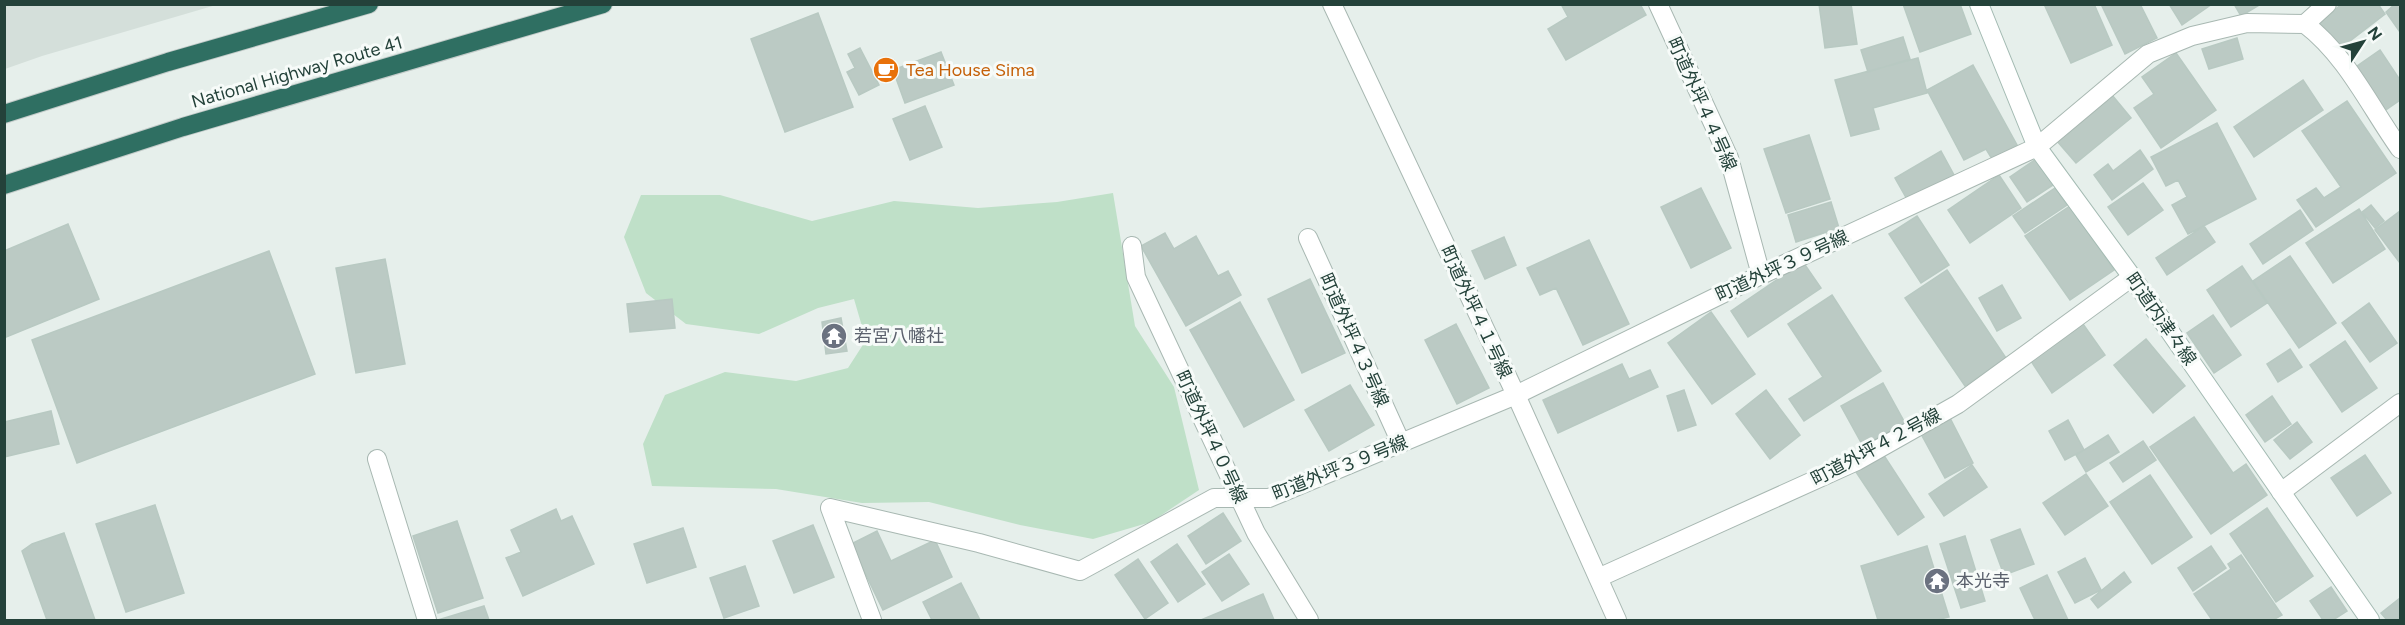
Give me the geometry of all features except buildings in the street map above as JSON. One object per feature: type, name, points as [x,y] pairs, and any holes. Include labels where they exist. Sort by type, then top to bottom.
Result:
[{"type":"highway","points":[[4,114],[321,10],[369,4]]},
{"type":"highway","name":"National Highway Route 41","points":[[4,185],[183,127],[603,4]]},
{"type":"street","name":"町道外坪４１号線","points":[[1332,4],[1617,621]]},
{"type":"street","name":"町道外坪４４号線","points":[[1658,4],[1729,158],[1761,275]]},
{"type":"street","name":"町道内津々線","points":[[1979,4],[2037,147],[2132,277],[2370,621]]},
{"type":"street","points":[[2327,4],[2305,24],[2320,35],[2343,63],[2400,149]]},
{"type":"street","name":"町道外坪３９号線","points":[[872,621],[830,508],[979,543],[1080,571],[1214,498],[1269,498],[1515,396],[1761,275],[2037,147],[2148,54],[2192,36],[2247,23],[2305,24]]},
{"type":"street","name":"町道外坪４３号線","points":[[1308,238],[1401,443]]},
{"type":"street","name":"町道外坪４０号線","points":[[1132,246],[1136,277],[1256,533],[1309,621]]},
{"type":"street","name":"町道外坪４２号線","points":[[1598,578],[1857,461],[1918,427],[1958,404],[2132,277]]},
{"type":"street","points":[[2282,492],[2400,403]]},
{"type":"street","points":[[377,459],[427,621]]},
{"type":"shaded area","points":[[5,4],[216,4],[216,5],[5,69]]},
{"type":"green space","points":[[1113,193],[1135,326],[1174,387],[1199,490],[1151,522],[1093,539],[1020,525],[929,502],[862,503],[776,489],[652,486],[643,444],[665,395],[725,372],[796,381],[848,368],[866,340],[854,299],[818,308],[759,334],[686,324],[646,293],[624,237],[641,195],[720,195],[812,221],[894,201],[978,208],[1057,202]]},
{"type":"place","name":"Tea House Sima","points":[[886,70]]},
{"type":"place","name":"若宮八幡社","points":[[834,336]]},
{"type":"place","name":"本光寺","points":[[1937,581]]}]
